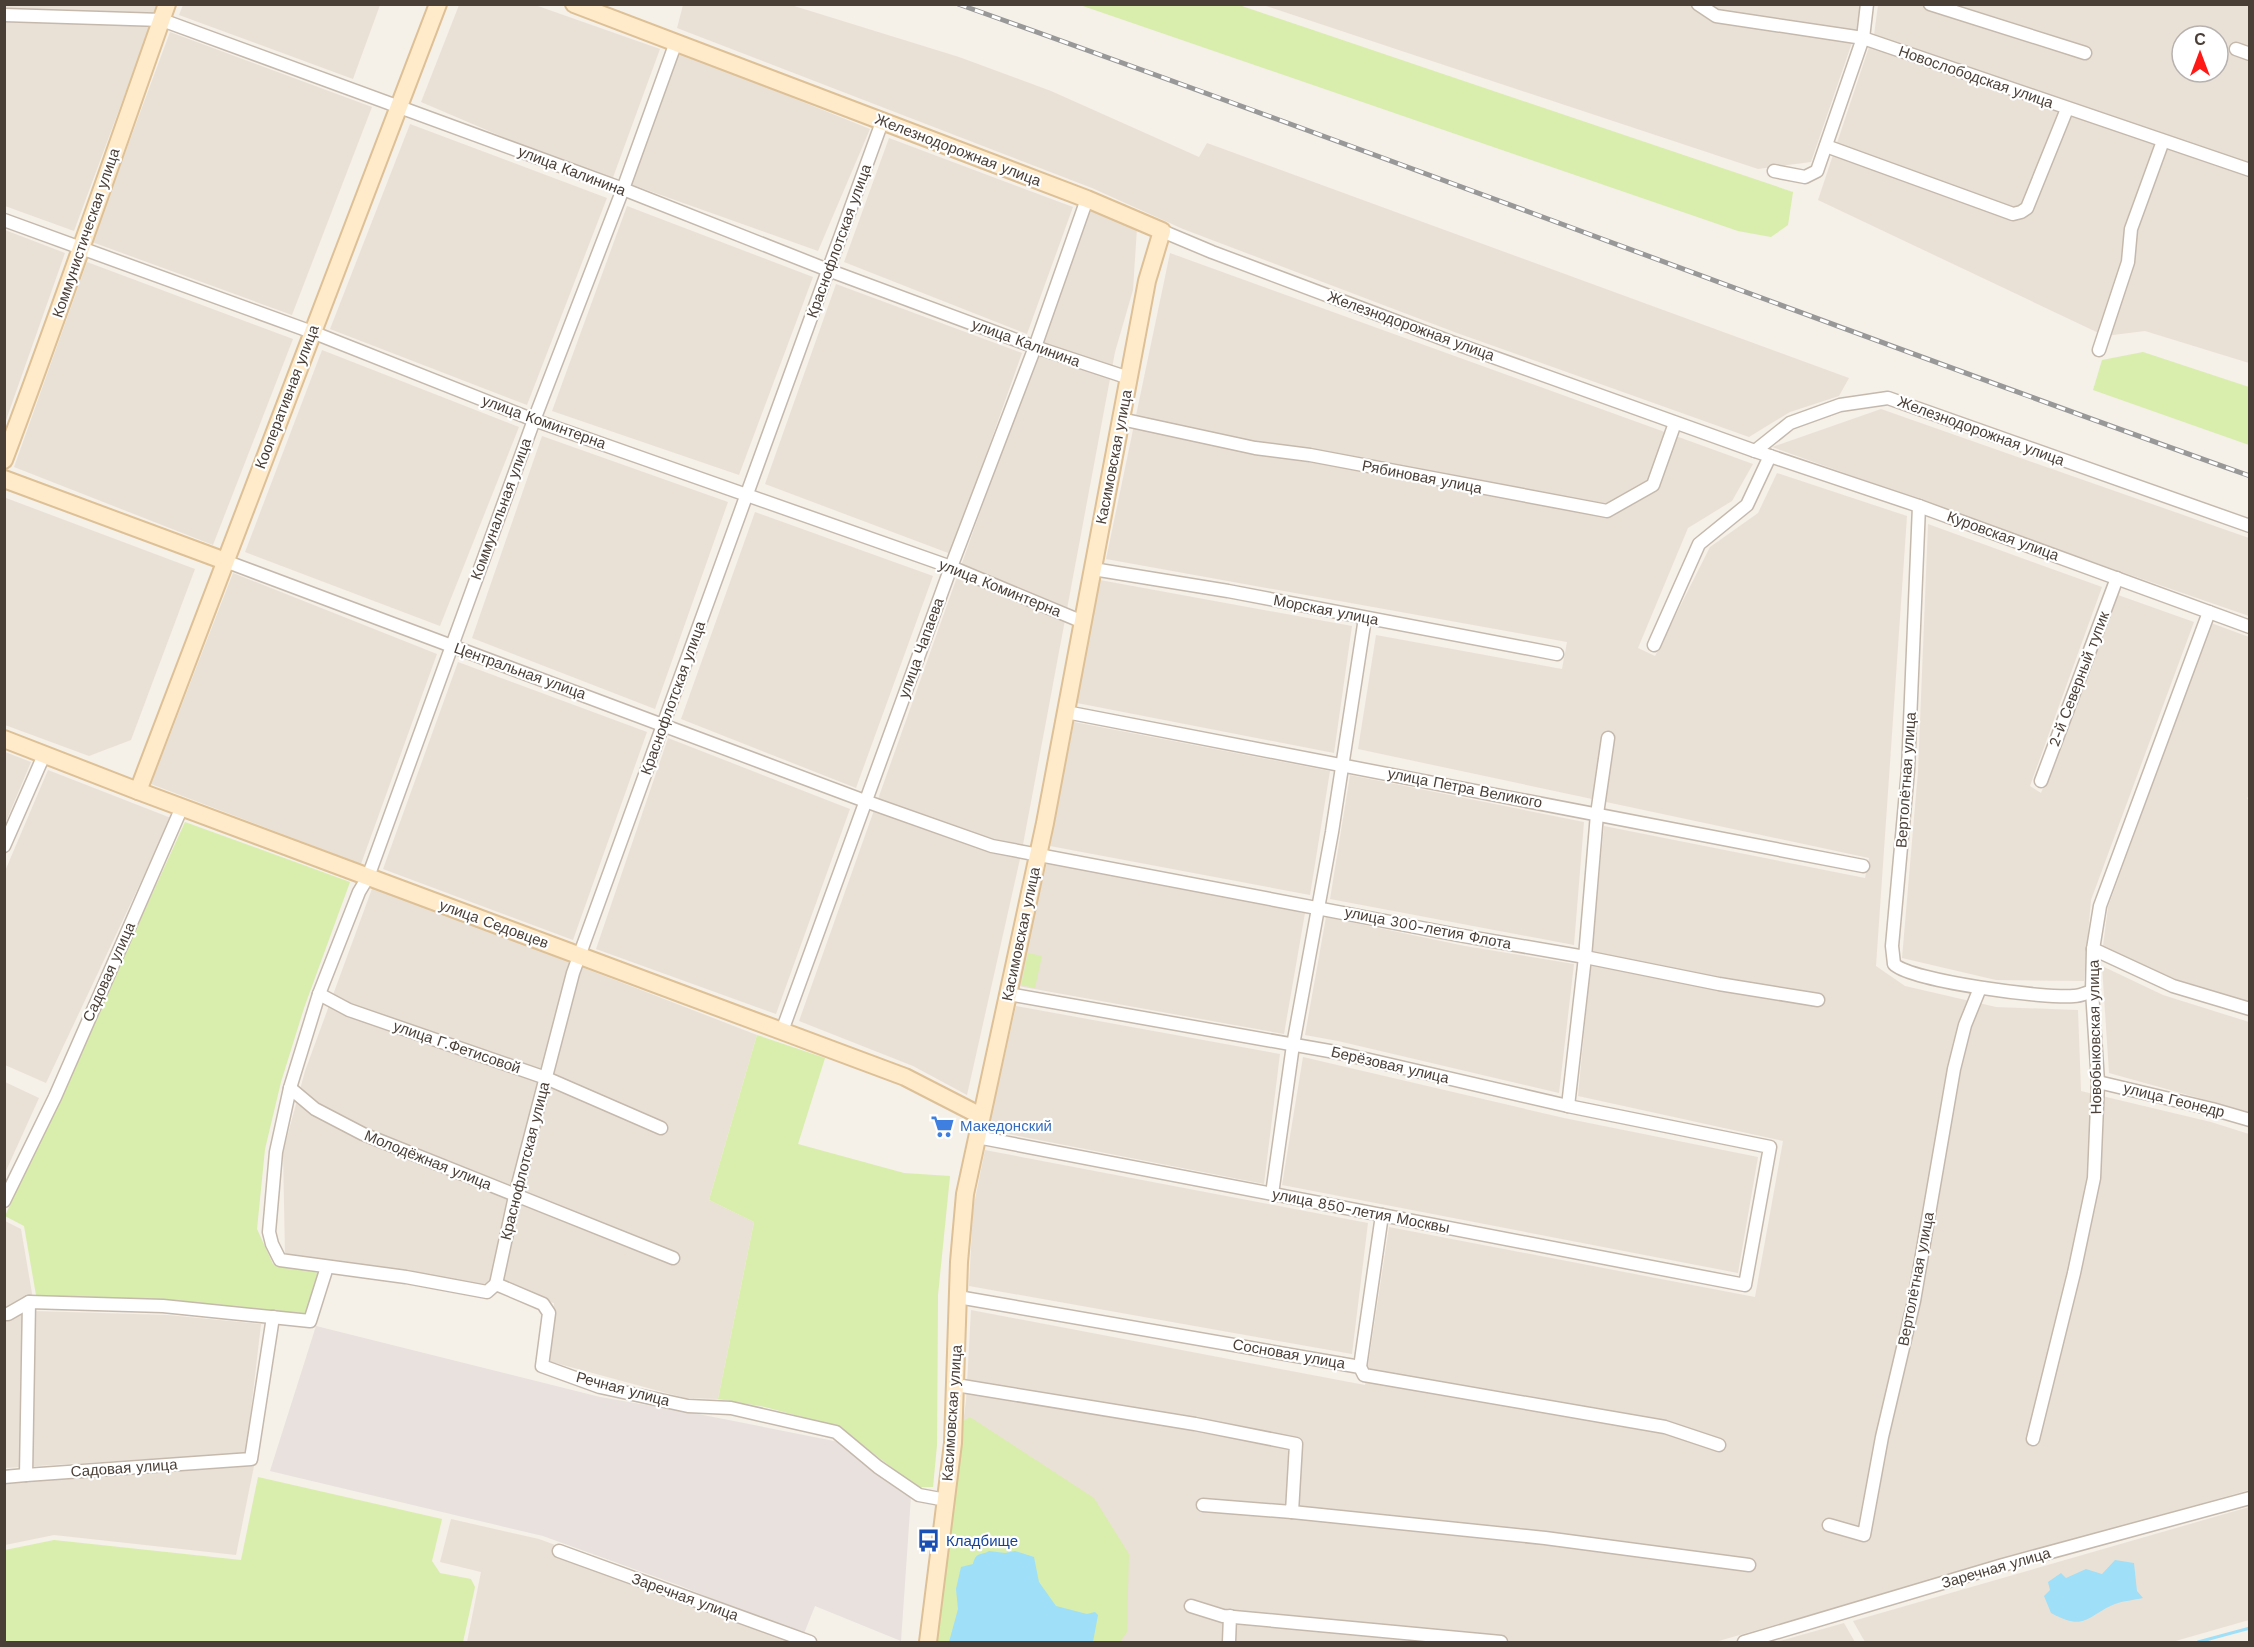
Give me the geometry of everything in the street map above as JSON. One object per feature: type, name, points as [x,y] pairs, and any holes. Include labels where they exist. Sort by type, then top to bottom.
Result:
[{"type":"street","name":"Кооперативная улица","points":[[138,791],[438,4]]},
{"type":"street","name":"Железнодорожная улица","points":[[574,4],[1088,199],[1221,256],[1755,451],[1790,423],[1840,405],[1888,398],[2250,526]]},
{"type":"street","name":"Новослободская улица","points":[[1698,4],[1716,16],[1863,38],[2250,170]]},
{"type":"street","points":[[1774,171],[1805,177],[1817,171],[1863,38],[1867,4]]},
{"type":"street","points":[[1930,4],[2085,53]]},
{"type":"street","name":"улица Калинина","points":[[4,15],[164,12],[399,106],[623,189],[828,270],[1035,347],[1129,378]]},
{"type":"street","name":"Коммунистическая улица","points":[[4,460],[44,356],[164,12]]},
{"type":"street","name":"Коммунальная улица","points":[[327,1267],[280,1260],[268,1232],[276,1152],[290,1088],[319,994],[359,892],[368,877],[534,420],[623,189],[676,42]]},
{"type":"street","points":[[2236,49],[2250,54]]},
{"type":"street","points":[[1826,146],[2013,214],[2027,208],[2067,109]]},
{"type":"street","name":"Краснофлотская улица","points":[[496,1284],[515,1196],[573,973],[749,494],[882,122]]},
{"type":"street","points":[[2099,350],[2128,262],[2131,229],[2163,141]]},
{"type":"street","name":"улица Чапаева","points":[[782,1031],[1088,199]]},
{"type":"street","name":"улица Коминтерна","points":[[4,220],[312,332],[534,420],[951,567],[1083,622]]},
{"type":"street","name":"Касимовская улица","points":[[928,1642],[953,1443],[962,1217],[981,1116],[1038,856],[1147,281],[1162,231]]},
{"type":"street","name":"Рябиновая улица","points":[[1122,419],[1255,447],[1310,455],[1607,511],[1653,485],[1675,423]]},
{"type":"street","name":"Куровская улица","points":[[1755,451],[1919,506],[2250,627]]},
{"type":"street","points":[[1654,645],[1699,544],[1747,505],[1770,456]]},
{"type":"street","name":"Центральная улица","points":[[4,479],[865,801],[990,846],[1038,856]]},
{"type":"street","name":"Вертолётная улица","points":[[1919,506],[1908,770],[1892,946],[1894,964],[1900,969],[1980,988],[2075,996],[2092,991]]},
{"type":"street","name":"Морская улица","points":[[1094,569],[1228,591],[1557,654]]},
{"type":"street","name":"2-й Северный тупик","points":[[2041,781],[2117,578]]},
{"type":"street","name":"Новобыковская улица","points":[[2033,1439],[2074,1273],[2094,1178],[2098,1082],[2092,991],[2093,949],[2100,906],[2209,612]]},
{"type":"street","points":[[1272,1194],[1293,1045],[1343,764],[1365,618]]},
{"type":"street","name":"улица Петра Великого","points":[[1066,712],[1863,866]]},
{"type":"street","points":[[1568,1106],[1585,957],[1597,814],[1608,738]]},
{"type":"street","name":"улица Седовцев","points":[[4,739],[905,1077],[981,1116]]},
{"type":"street","points":[[4,846],[44,754]]},
{"type":"street","name":"Садовая улица","points":[[4,1201],[54,1097],[182,807]]},
{"type":"street","name":"улица 300-летия Флота","points":[[1038,856],[1719,984],[1818,1000]]},
{"type":"street","points":[[2093,949],[2173,986],[2250,1009]]},
{"type":"street","name":"Вертолётная улица","points":[[1829,1525],[1864,1535],[1882,1437],[1914,1301],[1954,1069],[1965,1025],[1980,988]]},
{"type":"street","name":"улица Г.Фетисовой","points":[[319,994],[349,1010],[546,1078],[661,1128]]},
{"type":"street","name":"Берёзовая улица","points":[[1008,994],[1335,1052],[1568,1106],[1770,1147],[1745,1285]]},
{"type":"street","name":"улица Геонедр","points":[[2098,1082],[2250,1120]]},
{"type":"street","name":"Молодёжная улица","points":[[290,1088],[315,1109],[363,1134],[674,1258]]},
{"type":"street","name":"улица 850-летия Москвы","points":[[977,1137],[1745,1285]]},
{"type":"street","points":[[1360,1367],[1382,1215]]},
{"type":"street","points":[[4,1314],[28,1302],[163,1306],[310,1321],[327,1267],[406,1277],[487,1292],[496,1284]]},
{"type":"street","name":"Речная улица","points":[[496,1284],[543,1304],[549,1313],[542,1366],[600,1387],[688,1406],[731,1408],[836,1432],[878,1467],[919,1495],[946,1500]]},
{"type":"street","name":"Сосновая улица","points":[[958,1297],[1360,1367],[1364,1375],[1665,1427],[1719,1445]]},
{"type":"street","points":[[4,1477],[26,1475],[28,1302]]},
{"type":"street","name":"Садовая улица","points":[[26,1475],[251,1459],[273,1317]]},
{"type":"street","points":[[956,1385],[1196,1424],[1296,1444],[1292,1512]]},
{"type":"street","name":"Заречная улица","points":[[1744,1642],[2003,1565],[2250,1498]]},
{"type":"street","points":[[1203,1505],[1545,1538],[1749,1565]]},
{"type":"street","name":"Заречная улица","points":[[559,1551],[810,1642]]},
{"type":"street","points":[[1191,1606],[1230,1616],[1501,1642]]},
{"type":"street","points":[[1229,1642],[1230,1616]]},
{"type":"shaded area","points":[[183,4],[380,5],[353,79],[179,15]]},
{"type":"shaded area","points":[[4,5],[158,5],[74,231],[5,206]]},
{"type":"shaded area","points":[[459,5],[535,5],[660,49],[611,183],[421,102]]},
{"type":"shaded area","points":[[683,5],[791,5],[959,57],[1051,91],[1199,157],[1207,143],[1849,378],[1839,396],[1790,412],[1749,437],[1457,333],[1183,229],[1092,188],[677,28]]},
{"type":"shaded area","points":[[1263,5],[1860,5],[1857,28],[1811,162],[1758,169]]},
{"type":"shaded area","points":[[1878,5],[2249,5],[2249,163],[1874,35]]},
{"type":"shaded area","points":[[170,32],[372,107],[292,315],[92,242]]},
{"type":"shaded area","points":[[1869,47],[2249,177],[2249,363],[2145,331],[2105,336],[1818,200]]},
{"type":"shaded area","points":[[679,52],[870,129],[818,251],[630,184]]},
{"type":"shaded area","points":[[410,124],[607,198],[527,405],[330,329]]},
{"type":"shaded area","points":[[889,138],[1073,207],[1027,334],[844,262]]},
{"type":"shaded area","points":[[627,206],[813,277],[739,475],[552,411]]},
{"type":"shaded area","points":[[1088,209],[1137,228],[1133,290],[1115,352],[1022,850],[967,1095],[913,1066],[799,1021]]},
{"type":"shaded area","points":[[5,230],[65,253],[5,423]]},
{"type":"shaded area","points":[[1170,253],[1753,464],[1732,501],[1688,528],[1638,648],[1655,656],[1710,547],[1758,513],[1777,473],[1907,516],[1876,966],[1905,986],[1996,1007],[2078,1010],[2081,1091],[2211,1122],[2249,1134],[2249,1490],[1715,1642],[934,1642],[966,1401],[971,1310],[1365,1385],[1389,1227],[1755,1297],[1783,1141],[1578,1096],[1604,826],[1865,878],[1869,858],[1358,749],[1376,635],[1562,669],[1567,642],[1106,559]]},
{"type":"shaded area","points":[[87,262],[293,339],[213,545],[14,467]]},
{"type":"shaded area","points":[[836,284],[1022,353],[951,554],[765,484]]},
{"type":"shaded area","points":[[322,350],[519,427],[440,626],[245,552]]},
{"type":"shaded area","points":[[1881,409],[2249,538],[2249,616],[1772,447]]},
{"type":"shaded area","points":[[542,436],[728,502],[655,709],[472,638]]},
{"type":"shaded area","points":[[6,498],[195,569],[131,740],[89,756],[5,725]]},
{"type":"shaded area","points":[[755,512],[933,576],[856,788],[681,719]]},
{"type":"shaded area","points":[[1928,524],[2102,587],[2030,786],[2041,793],[2118,595],[2194,622],[2091,900],[2084,981],[1996,980],[1902,958],[1918,771]]},
{"type":"shaded area","points":[[233,573],[437,654],[361,864],[151,784]]},
{"type":"shaded area","points":[[1100,580],[1352,626],[1334,753],[1077,703]]},
{"type":"shaded area","points":[[2211,623],[2249,637],[2250,791],[2247,799],[2250,801],[2249,1002],[2175,979],[2103,946],[2108,907]]},
{"type":"shaded area","points":[[458,662],[647,732],[573,940],[383,869]]},
{"type":"shaded area","points":[[1074,722],[1330,771],[1310,895],[1050,846]]},
{"type":"shaded area","points":[[668,738],[850,809],[776,1014],[596,949]]},
{"type":"shaded area","points":[[5,752],[31,762],[5,824]]},
{"type":"shaded area","points":[[48,770],[171,818],[46,1083],[5,1065],[5,871]]},
{"type":"shaded area","points":[[1350,775],[1584,822],[1574,945],[1330,899]]},
{"type":"shaded area","points":[[1047,862],[1305,913],[1284,1034],[1018,986]]},
{"type":"shaded area","points":[[373,886],[757,1035],[709,1200],[754,1222],[718,1399],[685,1398],[548,1361],[554,1303],[285,1254],[283,1152],[305,1071]]},
{"type":"shaded area","points":[[1326,917],[1465,946],[1574,964],[1559,1093],[1305,1035]]},
{"type":"shaded area","points":[[2102,966],[2163,995],[2249,1022],[2249,1112],[2109,1073]]},
{"type":"shaded area","points":[[1016,1006],[1280,1054],[1264,1184],[988,1130]]},
{"type":"shaded area","points":[[1303,1057],[1564,1118],[1758,1157],[1738,1273],[1282,1185]]},
{"type":"shaded area","points":[[5,1082],[39,1098],[5,1173]]},
{"type":"shaded area","points":[[985,1150],[1368,1223],[1352,1354],[969,1286],[973,1209]]},
{"type":"shaded area","points":[[5,1221],[21,1229],[35,1311],[168,1315],[261,1324],[246,1453],[5,1468]]},
{"type":"shaded area","points":[[316,1326],[600,1397],[839,1442],[911,1496],[901,1641],[815,1606],[803,1636],[681,1586],[543,1536],[270,1471]]},
{"type":"shaded area","points":[[254,1466],[236,1555],[54,1535],[5,1545],[5,1482]]},
{"type":"shaded area","points":[[2249,1507],[2249,1620],[2172,1642],[1865,1642],[1853,1621]]},
{"type":"shaded area","points":[[451,1519],[539,1539],[680,1591],[806,1642],[467,1642],[481,1572],[440,1562]]},
{"type":"shaded area","points":[[1844,1623],[1855,1642],[1776,1642]]},
{"type":"green space","points":[[1080,5],[1239,5],[1793,192],[1788,225],[1771,237],[1738,231]]},
{"type":"green space","points":[[2143,352],[2249,387],[2249,445],[2093,390],[2102,360]]},
{"type":"green space","points":[[185,822],[350,882],[304,1008],[281,1082],[265,1149],[257,1229],[273,1264],[319,1273],[306,1314],[196,1303],[36,1295],[24,1226],[5,1216]]},
{"type":"green space","points":[[1028,953],[1042,956],[1035,988],[1021,985]]},
{"type":"green space","points":[[757,1035],[825,1058],[798,1144],[904,1173],[950,1176],[938,1295],[937,1445],[933,1487],[917,1487],[839,1427],[765,1407],[718,1399],[754,1222],[709,1200]]},
{"type":"green space","points":[[970,1417],[1094,1498],[1129,1554],[1127,1632],[1120,1642],[934,1642],[963,1421]]},
{"type":"green space","points":[[258,1477],[442,1519],[432,1561],[440,1573],[471,1579],[475,1587],[463,1642],[5,1642],[5,1550],[54,1540],[241,1560]]},
{"type":"water","points":[[989,1551],[1005,1553],[1015,1551],[1034,1557],[1039,1582],[1056,1606],[1087,1614],[1095,1612],[1098,1615],[1093,1642],[949,1642],[958,1609],[956,1589],[961,1567],[973,1564],[977,1555]]},
{"type":"water","points":[[2115,1560],[2134,1563],[2137,1591],[2143,1598],[2115,1604],[2079,1622],[2063,1619],[2051,1613],[2044,1596],[2050,1590],[2048,1582],[2061,1573],[2066,1578],[2086,1569],[2102,1574]]},
{"type":"waterway","points":[[2198,1642],[2250,1628]]},
{"type":"railway","points":[[958,4],[2250,476]]},
{"type":"place","name":"Македонский","points":[[942,1126]]},
{"type":"place","name":"Кладбище","points":[[928,1541]]}]
